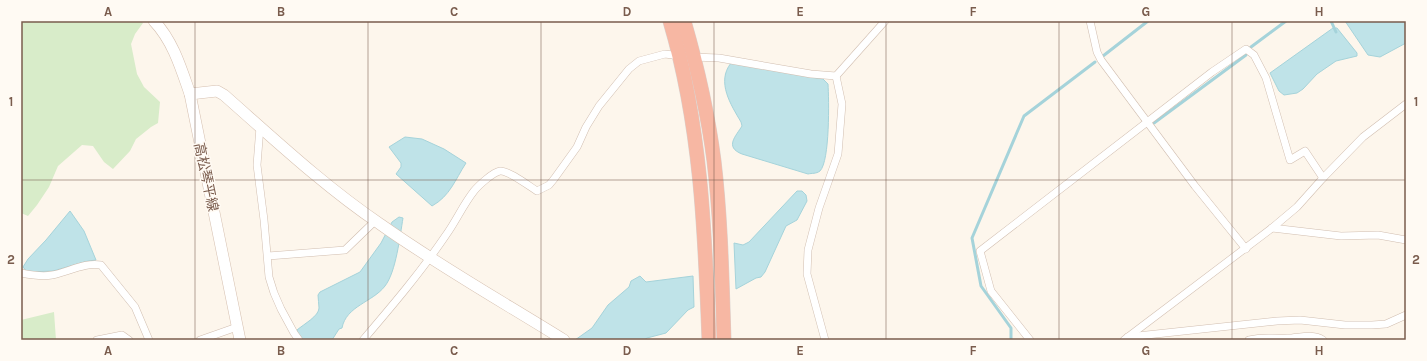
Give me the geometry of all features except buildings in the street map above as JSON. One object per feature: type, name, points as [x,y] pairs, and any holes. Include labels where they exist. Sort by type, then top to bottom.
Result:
[{"type":"highway","points":[[670,21],[687,56],[714,160],[721,249],[724,340]]},
{"type":"highway","points":[[684,21],[706,247],[709,340]]},
{"type":"street","name":"高松琴平線","points":[[154,21],[161,28],[172,46],[190,94],[240,340]]},
{"type":"street","points":[[836,76],[885,21]]},
{"type":"street","points":[[1090,21],[1099,56],[1195,186],[1246,249]]},
{"type":"street","points":[[1030,340],[991,291],[980,251],[1212,72],[1246,49],[1254,55],[1266,78],[1290,160],[1305,151],[1323,178]]},
{"type":"street","points":[[363,340],[404,292],[447,234],[455,219],[474,191],[495,173],[501,170],[507,172],[537,191],[549,184],[577,147],[586,127],[599,106],[629,69],[639,61],[665,54],[720,58],[811,74],[836,76]]},
{"type":"street","points":[[825,340],[807,274],[808,250],[819,208],[838,154],[842,104],[836,76]]},
{"type":"street","points":[[190,94],[217,91],[224,95],[307,167],[377,222],[412,246],[564,340]]},
{"type":"street","points":[[1126,338],[1246,249],[1297,208],[1363,136],[1406,104]]},
{"type":"street","points":[[260,127],[257,164],[268,256],[269,277],[274,293],[299,340]]},
{"type":"street","points":[[268,256],[345,250],[377,222]]},
{"type":"street","points":[[1272,228],[1341,236],[1378,235],[1406,240]]},
{"type":"street","points":[[21,273],[52,276],[71,269],[94,264],[101,265],[135,307],[149,340]]},
{"type":"street","points":[[1126,338],[1277,321],[1300,320],[1345,325],[1379,325],[1386,324],[1406,315]]},
{"type":"street","points":[[200,340],[237,327]]},
{"type":"street","points":[[97,340],[122,335],[129,340]]},
{"type":"street","points":[[1249,340],[1260,337],[1286,338],[1309,336],[1323,340]]},
{"type":"green space","points":[[21,21],[141,21],[143,23],[135,34],[131,44],[137,74],[144,87],[160,102],[158,123],[136,139],[130,151],[113,169],[104,162],[93,146],[82,145],[58,166],[49,187],[28,216],[21,213]]},
{"type":"green space","points":[[54,312],[56,340],[21,340],[21,320]]},
{"type":"water","points":[[1345,21],[1406,21],[1406,43],[1380,57],[1368,55]]},
{"type":"water","points":[[1333,28],[1337,28],[1357,53],[1357,56],[1336,61],[1317,74],[1303,89],[1297,93],[1284,95],[1279,91],[1270,73]]},
{"type":"water","points":[[731,63],[823,79],[828,84],[829,115],[826,155],[820,171],[808,174],[742,154],[734,148],[733,141],[742,126],[729,101],[725,86],[727,70]]},
{"type":"water","points":[[405,137],[422,139],[444,149],[466,163],[448,192],[432,206],[396,174],[401,167],[401,163],[389,147]]},
{"type":"water","points":[[797,191],[802,191],[806,195],[807,201],[797,220],[786,226],[765,272],[761,277],[756,278],[736,289],[734,243],[743,245],[749,242]]},
{"type":"water","points":[[70,211],[84,231],[96,260],[53,271],[27,272],[23,267],[28,259]]},
{"type":"water","points":[[399,217],[403,218],[397,254],[389,280],[385,286],[349,314],[342,328],[339,329],[332,340],[303,340],[297,334],[297,330],[317,314],[319,308],[318,295],[320,292],[360,272],[381,243],[392,222]]},
{"type":"water","points":[[640,276],[646,282],[693,276],[694,307],[688,310],[666,333],[644,340],[575,340],[592,328],[608,305],[629,287],[631,281]]},
{"type":"waterway","points":[[1103,56],[1148,21]]},
{"type":"waterway","points":[[1251,47],[1286,21]]},
{"type":"waterway","points":[[1331,21],[1336,32]]},
{"type":"waterway","points":[[1154,123],[1246,55]]},
{"type":"waterway","points":[[1011,340],[1011,328],[981,286],[972,238],[1024,116],[1095,62]]}]
